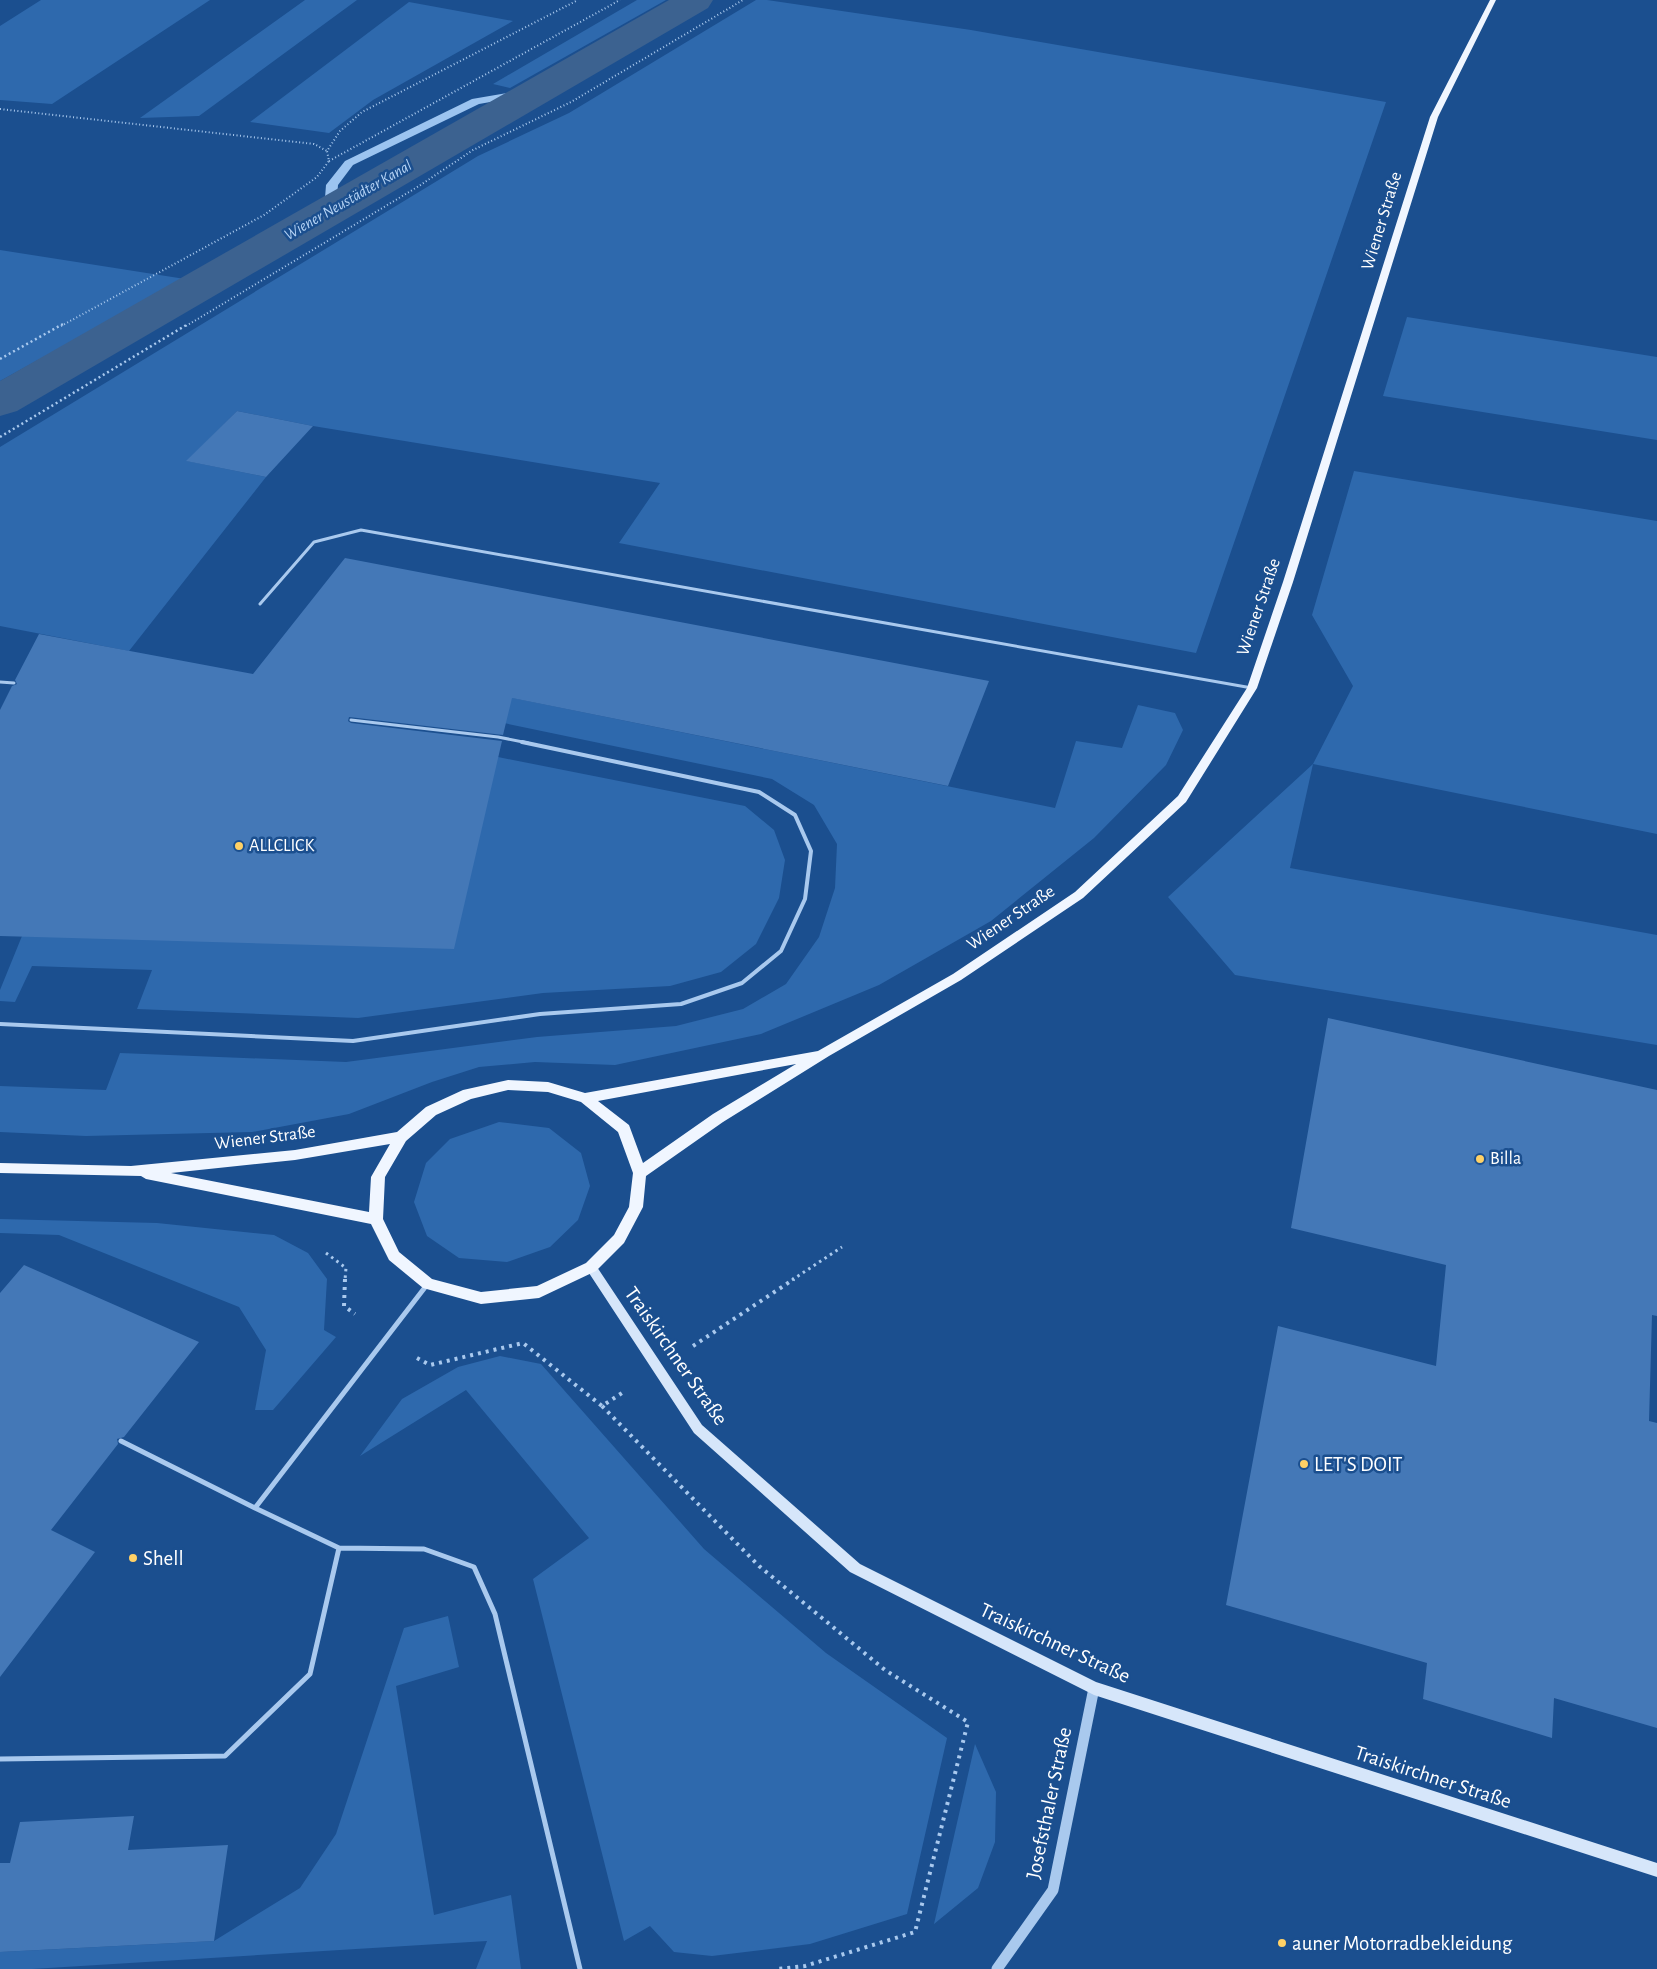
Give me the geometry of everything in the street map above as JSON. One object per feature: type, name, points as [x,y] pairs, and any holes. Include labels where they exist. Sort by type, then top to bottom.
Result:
[{"type":"main road","name":"Wiener Straße","points":[[640,1173],[718,1118],[824,1053],[957,977],[1079,895],[1182,798],[1252,688],[1288,582],[1434,117],[1492,0]]},
{"type":"main road","name":"Wiener Straße","points":[[585,1098],[684,1081],[824,1053]]},
{"type":"main road","name":"Wiener Straße","points":[[508,1085],[548,1086],[585,1098],[624,1129],[640,1173],[636,1207],[620,1239],[591,1267],[539,1292],[481,1298],[428,1284],[394,1256],[376,1219],[378,1177],[401,1137],[430,1111],[468,1094],[508,1085]]},
{"type":"main road","name":"Wiener Straße","points":[[0,1168],[131,1171],[295,1155],[401,1137]]},
{"type":"main road","name":"Wiener Straße","points":[[131,1171],[376,1219]]},
{"type":"main road","name":"Traiskirchner Straße","points":[[591,1267],[698,1429],[855,1568],[1094,1688],[1657,1870]]},
{"type":"street","name":"Josefsthaler Straße","points":[[997,1969],[1053,1890],[1094,1688]]},
{"type":"lane","points":[[260,604],[314,542],[361,530],[1252,688]]},
{"type":"lane","points":[[0,682],[14,683]]},
{"type":"lane","points":[[0,1024],[353,1040],[540,1014],[681,1004],[742,983],[781,951],[805,899],[810,851],[795,815],[759,792],[498,736],[351,720]]},
{"type":"lane","points":[[255,1508],[428,1284]]},
{"type":"lane","points":[[121,1441],[339,1548],[424,1549],[474,1567],[495,1614],[580,1969]]},
{"type":"lane","points":[[0,1759],[225,1756],[310,1674],[339,1548]]},
{"type":"path","points":[[328,161],[327,151],[340,132],[362,112],[578,0]]},
{"type":"path","points":[[0,359],[264,215],[317,177],[328,161],[620,0]]},
{"type":"path","points":[[0,437],[420,186],[473,150],[571,102],[743,0]]},
{"type":"path","points":[[0,109],[314,144],[327,151]]},
{"type":"path","points":[[602,1406],[759,1566],[884,1670],[968,1722],[915,1932],[805,1966],[778,1969]]},
{"type":"shaded area","points":[[41,0],[210,0],[52,104],[0,100],[0,26]]},
{"type":"shaded area","points":[[305,0],[357,0],[199,116],[140,118]]},
{"type":"shaded area","points":[[637,0],[666,0],[510,88],[493,84]]},
{"type":"shaded area","points":[[756,0],[767,0],[971,30],[1386,102],[1196,653],[619,543],[660,483],[313,426],[237,411],[187,461],[266,477],[129,651],[0,626],[0,447],[478,156],[569,113]]},
{"type":"shaded area","points":[[409,2],[513,21],[373,100],[329,133],[250,122]]},
{"type":"shaded area","points":[[0,250],[185,279],[0,381]]},
{"type":"shaded area","points":[[1407,317],[1657,357],[1657,440],[1383,396]]},
{"type":"shaded area","points":[[1354,471],[1657,521],[1657,834],[1313,764],[1353,686],[1312,615]]},
{"type":"shaded area","points":[[272,649],[1055,808],[1076,741],[1122,748],[1138,705],[1175,713],[1183,730],[1166,765],[1094,838],[991,921],[879,985],[761,1034],[615,1065],[535,1062],[479,1067],[432,1082],[349,1114],[252,1132],[86,1136],[0,1132],[0,1086],[106,1090],[120,1053],[346,1062],[537,1037],[676,1026],[743,1009],[786,984],[819,937],[835,888],[837,844],[814,805],[772,779],[360,693]]},
{"type":"shaded area","points":[[498,757],[745,806],[774,830],[785,860],[779,898],[756,944],[721,972],[670,986],[543,993],[358,1018],[137,1009],[152,970],[32,966],[15,1002],[0,1001],[0,990],[22,936]]},
{"type":"shaded area","points":[[1313,764],[1290,868],[1657,935],[1657,1045],[1235,975],[1168,897]]},
{"type":"shaded area","points":[[499,1122],[549,1128],[581,1153],[590,1186],[578,1220],[550,1247],[507,1262],[459,1258],[427,1236],[414,1202],[426,1163],[450,1139]]},
{"type":"shaded area","points":[[0,1219],[157,1223],[274,1235],[308,1253],[327,1279],[324,1330],[336,1337],[273,1410],[255,1410],[266,1350],[239,1307],[59,1235],[0,1233]]},
{"type":"shaded area","points":[[500,1356],[541,1364],[704,1549],[826,1653],[947,1738],[907,1914],[810,1944],[712,1956],[674,1952],[650,1926],[624,1941],[533,1579],[589,1538],[466,1390],[360,1456],[402,1399],[458,1367]]},
{"type":"shaded area","points":[[448,1616],[459,1667],[396,1686],[434,1915],[511,1895],[521,1969],[476,1969],[487,1941],[32,1969],[0,1969],[0,1952],[214,1941],[300,1888],[336,1834],[404,1628]]},
{"type":"shaded area","points":[[975,1744],[996,1792],[995,1842],[978,1888],[934,1924]]},
{"type":"building","points":[[237,411],[313,426],[266,477],[186,461]]},
{"type":"building","points":[[345,558],[989,681],[948,786],[512,698],[503,735],[349,717],[348,721],[351,723],[502,741],[454,949],[0,936],[0,710],[12,686],[17,684],[15,680],[39,634],[253,674]]},
{"type":"building","points":[[1328,1018],[1657,1090],[1657,1316],[1652,1315],[1649,1421],[1657,1423],[1657,1728],[1554,1698],[1552,1738],[1423,1699],[1427,1663],[1226,1605],[1278,1326],[1436,1366],[1446,1265],[1291,1228]]},
{"type":"building","points":[[24,1265],[199,1342],[124,1437],[117,1439],[118,1444],[51,1530],[95,1552],[0,1677],[0,1293]]},
{"type":"building","points":[[134,1816],[128,1850],[228,1845],[214,1941],[0,1952],[0,1863],[10,1863],[20,1822]]},
{"type":"waterway","name":"Wiener Neustädter Kanal","points":[[0,401],[695,0]]},
{"type":"waterway","points":[[330,211],[332,185],[349,163],[476,101],[537,91]]},
{"type":"place","name":"ALLCLICK","points":[[239,846]]},
{"type":"place","name":"Billa","points":[[1480,1159]]},
{"type":"place","name":"LET'S DOIT","points":[[1304,1464]]},
{"type":"place","name":"Shell","points":[[133,1558]]},
{"type":"place","name":"auner Motorradbekleidung","points":[[1282,1943]]}]
